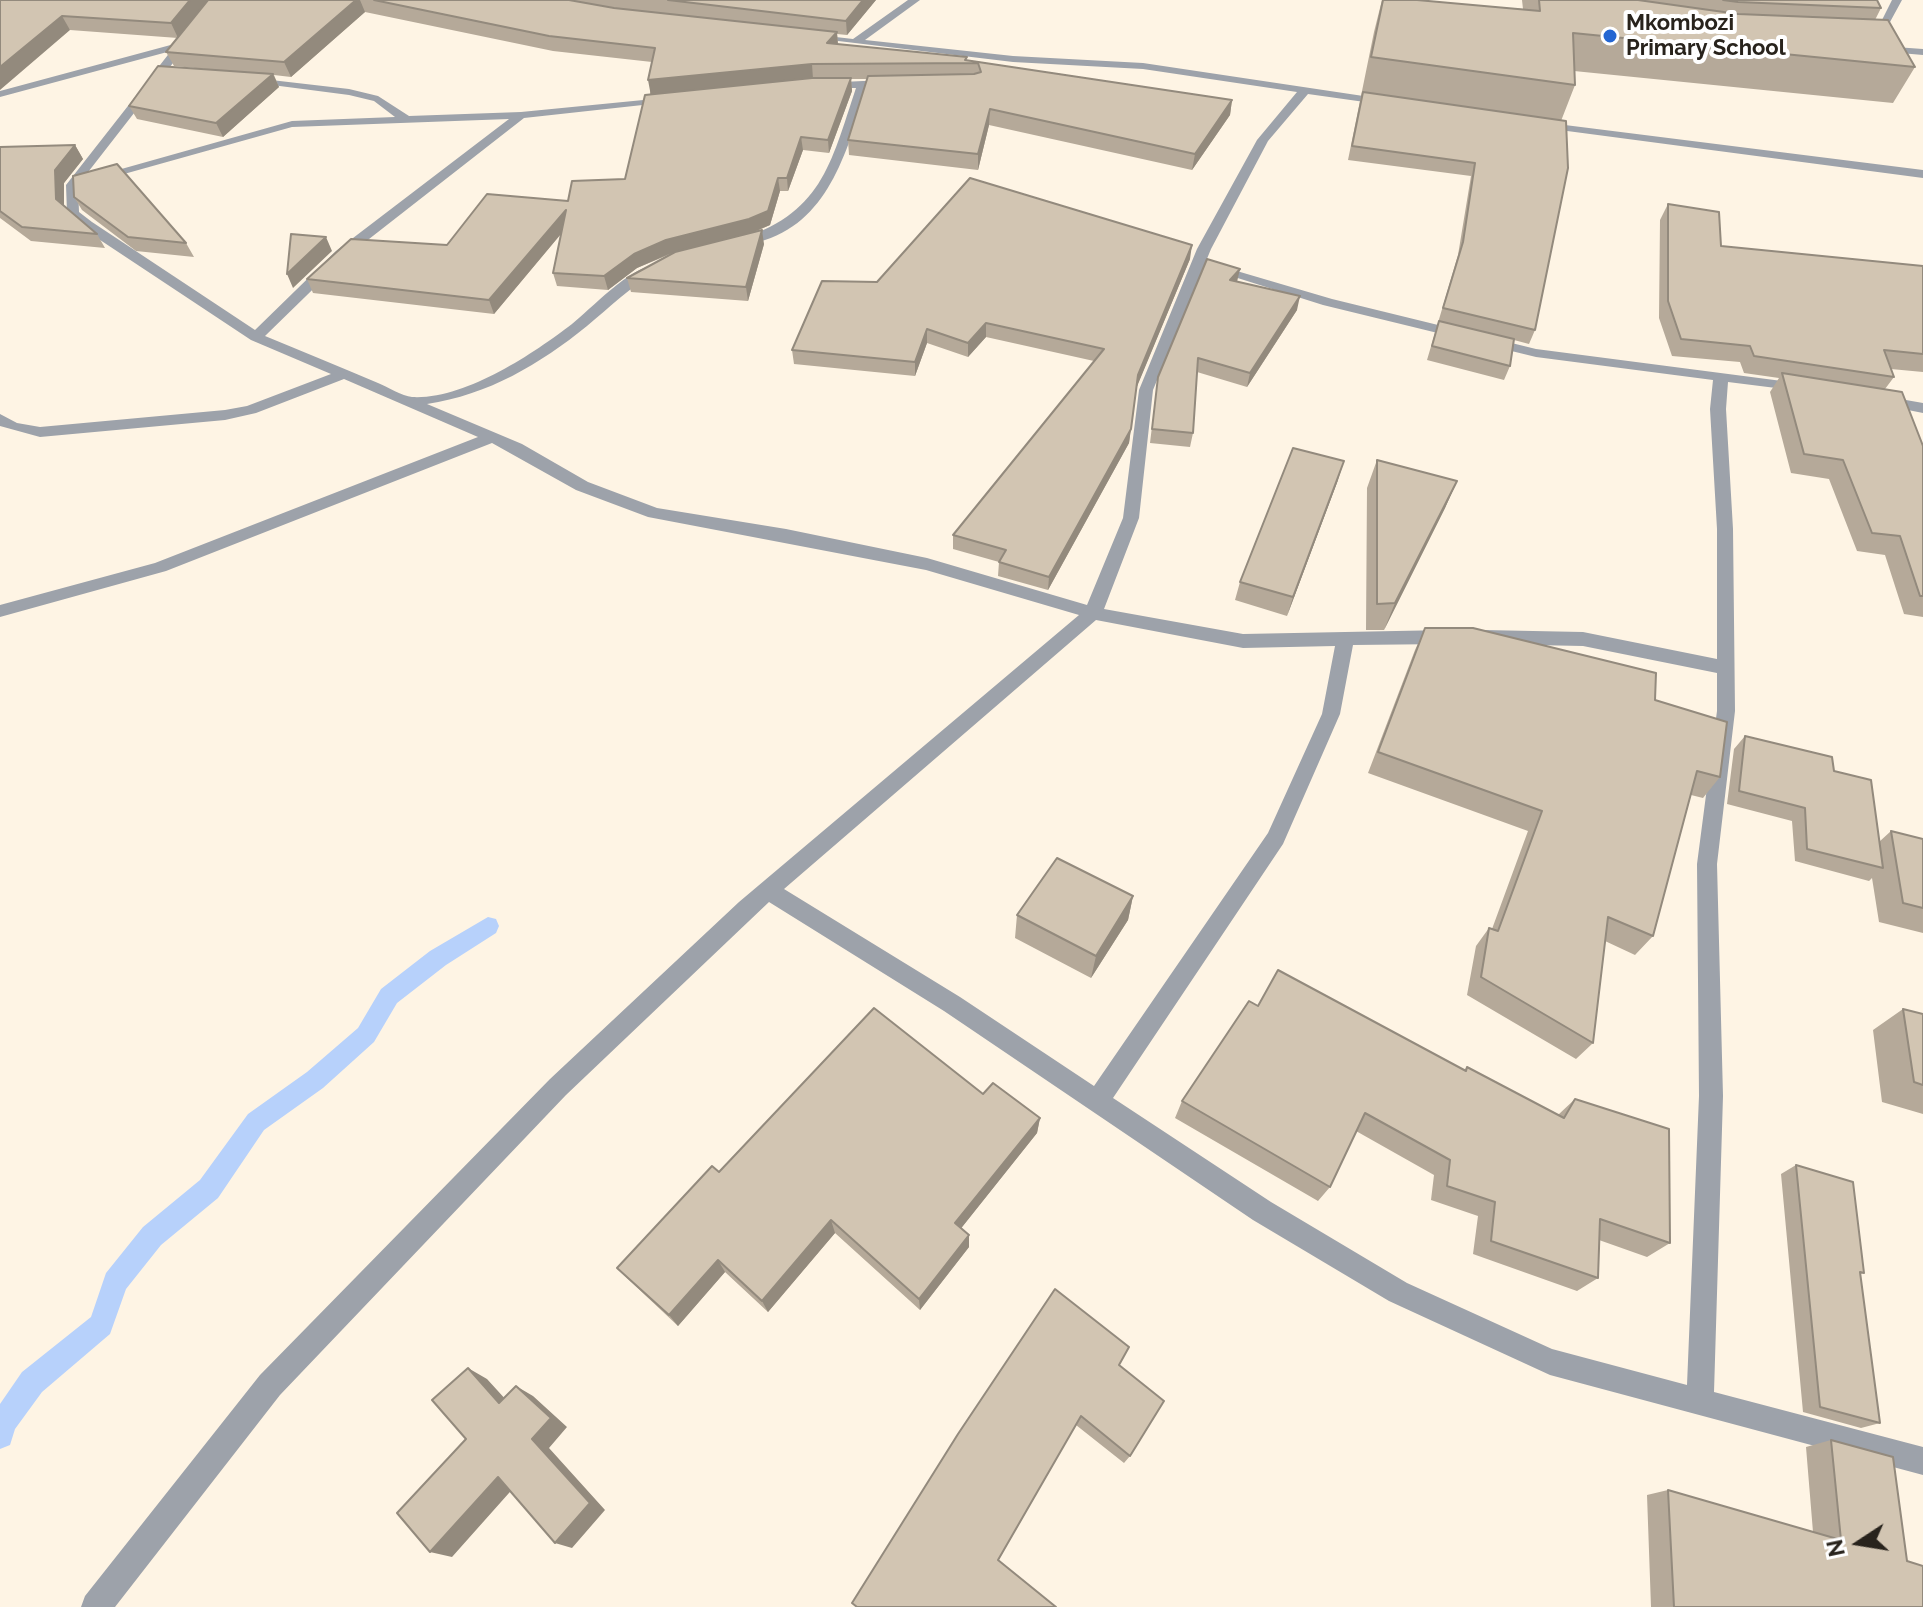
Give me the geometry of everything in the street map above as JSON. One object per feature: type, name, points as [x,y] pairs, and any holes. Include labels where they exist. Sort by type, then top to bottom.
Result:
[{"type":"street","points":[[217,0],[182,45],[168,73],[72,185],[73,213],[256,337],[492,437],[582,486],[654,513],[786,535],[927,564],[1093,613],[1243,641],[1583,639],[1726,668]]},
{"type":"street","points":[[855,42],[915,0]]},
{"type":"street","points":[[1870,49],[1897,0]]},
{"type":"street","points":[[792,35],[1013,59],[1143,66],[1397,104]]},
{"type":"street","points":[[0,94],[182,45]]},
{"type":"street","points":[[1855,48],[1923,52]]},
{"type":"street","points":[[239,78],[364,95],[389,105],[408,121]]},
{"type":"street","points":[[731,246],[786,229],[813,205],[836,161],[863,84]]},
{"type":"street","points":[[813,85],[915,84]]},
{"type":"street","points":[[96,1607],[270,1385],[558,1087],[768,890],[1093,613],[1131,518],[1146,390],[1198,263],[1263,140],[1305,90]]},
{"type":"street","points":[[72,185],[292,124],[521,115],[683,97]]},
{"type":"street","points":[[256,337],[341,254],[521,115]]},
{"type":"street","points":[[1534,125],[1923,174]]},
{"type":"street","points":[[1198,263],[1328,302],[1536,353],[1821,390]]},
{"type":"street","points":[[410,402],[444,398],[492,382],[578,326],[629,281],[662,264]]},
{"type":"street","points":[[0,419],[13,427],[40,432],[225,415],[251,410],[342,375]]},
{"type":"street","points":[[1700,1399],[1711,1096],[1707,864],[1726,711],[1721,377]]},
{"type":"street","points":[[1865,398],[1923,408]]},
{"type":"street","points":[[0,611],[160,567],[492,437]]},
{"type":"street","points":[[1097,1102],[1276,838],[1331,714],[1345,638]]},
{"type":"street","points":[[768,890],[952,1004],[1262,1211],[1398,1292],[1550,1362],[1700,1399],[1923,1461]]},
{"type":"building","points":[[0,0],[190,0],[171,23],[62,16],[0,67]]},
{"type":"building","points":[[208,0],[356,0],[284,62],[166,52]]},
{"type":"building","points":[[374,0],[569,0],[614,8],[837,32],[827,43],[967,57],[965,60],[1232,100],[1195,154],[990,109],[978,154],[848,140],[868,76],[974,74],[981,72],[978,63],[812,64],[648,80],[655,48],[549,36]]},
{"type":"building","points":[[668,0],[863,0],[846,21]]},
{"type":"building","points":[[1383,0],[1540,11],[1539,0],[1638,0],[1738,14],[1888,20],[1915,67],[1573,33],[1575,85],[1371,57]]},
{"type":"building","points":[[1723,0],[1877,0],[1881,8],[1738,2]]},
{"type":"building","points":[[158,66],[273,74],[216,123],[129,106]]},
{"type":"building","points":[[812,78],[851,78],[828,140],[801,137],[787,178],[778,178],[768,211],[749,219],[666,240],[634,254],[604,276],[553,273],[566,210],[489,300],[307,279],[351,239],[447,245],[487,194],[568,201],[572,181],[625,179],[645,95]]},
{"type":"building","points":[[1363,92],[1566,121],[1568,168],[1535,330],[1443,308],[1463,242],[1475,163],[1352,146]]},
{"type":"building","points":[[75,145],[55,170],[56,199],[97,234],[22,227],[0,211],[0,147]]},
{"type":"building","points":[[117,164],[186,243],[128,237],[74,197],[73,176]]},
{"type":"building","points":[[970,178],[1192,245],[1138,375],[1131,429],[1049,577],[999,562],[1006,550],[953,535],[1104,349],[986,323],[968,343],[927,329],[915,362],[792,350],[822,281],[877,282]]},
{"type":"building","points":[[1668,204],[1719,212],[1721,246],[1923,266],[1923,354],[1884,350],[1894,377],[1754,356],[1750,346],[1681,339],[1668,301]]},
{"type":"building","points":[[762,230],[746,287],[627,278],[675,252]]},
{"type":"building","points":[[291,234],[326,237],[287,274]]},
{"type":"building","points":[[1207,259],[1240,269],[1230,280],[1300,296],[1250,373],[1198,358],[1193,433],[1152,429],[1158,377]]},
{"type":"building","points":[[1439,321],[1514,339],[1510,366],[1432,346]]},
{"type":"building","points":[[1782,373],[1902,392],[1923,446],[1923,596],[1920,596],[1900,536],[1872,533],[1843,460],[1804,454]]},
{"type":"building","points":[[1293,448],[1344,461],[1293,597],[1240,582]]},
{"type":"building","points":[[1377,460],[1457,481],[1395,603],[1377,604]]},
{"type":"building","points":[[1425,628],[1473,628],[1656,673],[1655,700],[1727,722],[1720,777],[1697,771],[1653,936],[1608,917],[1593,1043],[1481,977],[1489,928],[1498,931],[1542,811],[1378,752]]},
{"type":"building","points":[[1745,736],[1832,757],[1834,771],[1871,780],[1883,868],[1807,849],[1805,808],[1739,791]]},
{"type":"building","points":[[1891,831],[1923,839],[1923,908],[1903,903]]},
{"type":"building","points":[[1057,858],[1133,896],[1096,956],[1017,915]]},
{"type":"building","points":[[1278,970],[1466,1071],[1467,1067],[1564,1118],[1575,1099],[1669,1129],[1670,1243],[1600,1219],[1598,1278],[1491,1241],[1495,1202],[1447,1186],[1450,1160],[1365,1113],[1330,1187],[1182,1101],[1249,1001],[1258,1006]]},
{"type":"building","points":[[874,1008],[983,1094],[993,1083],[1040,1118],[955,1223],[969,1235],[919,1299],[831,1220],[762,1301],[718,1260],[669,1315],[617,1268],[712,1166],[719,1172]]},
{"type":"building","points":[[1903,1009],[1923,1014],[1923,1085],[1914,1082]]},
{"type":"building","points":[[1796,1165],[1853,1182],[1864,1273],[1860,1272],[1880,1423],[1820,1407]]},
{"type":"building","points":[[1055,1289],[1129,1347],[1119,1365],[1164,1401],[1130,1456],[1081,1416],[998,1560],[1056,1607],[857,1607],[852,1603],[958,1434]]},
{"type":"building","points":[[468,1368],[499,1403],[516,1386],[551,1418],[532,1439],[590,1503],[555,1543],[498,1477],[430,1552],[397,1513],[466,1439],[432,1400]]},
{"type":"building","points":[[1831,1440],[1893,1457],[1907,1561],[1923,1566],[1923,1607],[1674,1607],[1668,1490],[1841,1540]]},
{"type":"waterway","points":[[0,1435],[3,1423],[32,1382],[101,1325],[115,1282],[152,1236],[209,1189],[256,1122],[315,1080],[366,1035],[389,996],[438,958],[488,926]]},
{"type":"place","name":"Mkombozi Primary School","points":[[1610,36]]}]
